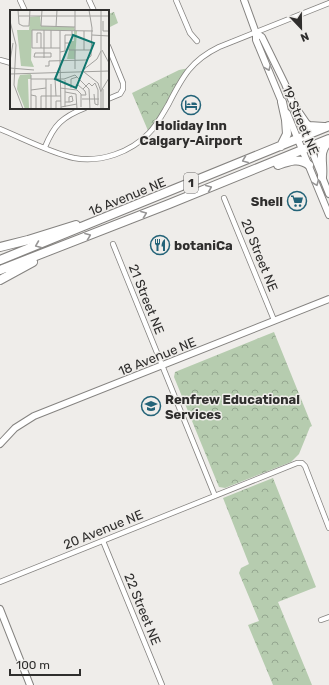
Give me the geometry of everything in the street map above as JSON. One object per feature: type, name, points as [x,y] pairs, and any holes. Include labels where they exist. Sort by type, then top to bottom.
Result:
[{"type":"highway","points":[[281,146],[287,134],[282,102]]},
{"type":"highway","points":[[295,108],[303,121],[309,126],[328,127]]},
{"type":"highway","name":"16 Avenue NE","points":[[0,260],[328,127]]},
{"type":"highway","points":[[322,177],[322,152],[324,146],[329,140]]},
{"type":"highway","name":"16 Avenue NE","points":[[0,270],[329,140]]},
{"type":"highway","points":[[223,182],[233,183],[294,160],[302,161],[309,165]]},
{"type":"highway","points":[[0,247],[82,223],[100,220]]},
{"type":"highway","points":[[0,280],[67,244]]},
{"type":"street","points":[[20,0],[25,10]]},
{"type":"street","points":[[89,0],[94,10]]},
{"type":"street","points":[[176,0],[190,33],[197,41]]},
{"type":"street","name":"19 Street NE","points":[[244,0],[256,32],[256,40],[282,102],[302,137]]},
{"type":"street","points":[[321,0],[323,5]]},
{"type":"street","points":[[0,129],[60,154],[74,158],[105,158],[124,151],[142,139],[154,127],[185,74],[196,61],[212,51],[329,3]]},
{"type":"street","name":"19 Street NE","points":[[256,32],[262,37],[295,108],[306,148],[322,177],[329,194]]},
{"type":"street","points":[[109,48],[123,83],[123,89],[120,94],[109,99]]},
{"type":"street","points":[[0,60],[10,63]]},
{"type":"street","points":[[45,147],[57,124],[66,116],[83,109]]},
{"type":"street","name":"19 Street NE","points":[[306,148],[309,165],[329,215]]},
{"type":"street","name":"20 Street NE","points":[[224,198],[274,320]]},
{"type":"street","name":"21 Street NE","points":[[112,244],[215,496]]},
{"type":"street","name":"18 Avenue NE","points":[[0,444],[10,432],[34,416],[329,299]]},
{"type":"street","name":"20 Avenue NE","points":[[0,582],[297,463],[302,463],[305,466],[329,528]]},
{"type":"street","name":"22 Street NE","points":[[104,541],[162,685]]},
{"type":"street","points":[[0,609],[30,685]]},
{"type":"street","points":[[321,620],[329,617]]},
{"type":"green space","points":[[114,12],[118,23],[110,27],[109,24],[109,14]]},
{"type":"green space","points":[[189,68],[149,133],[132,93],[179,70]]},
{"type":"green space","points":[[274,332],[312,426],[310,427],[299,454],[291,462],[225,488],[219,487],[174,377],[175,372]]},
{"type":"green space","points":[[273,478],[316,587],[278,602],[312,685],[273,685],[248,625],[259,621],[239,573],[241,568],[249,564],[223,498]]},
{"type":"place","name":"Holiday Inn Calgary-Airport","points":[[191,105]]},
{"type":"place","name":"Shell","points":[[297,201]]},
{"type":"place","name":"botaniCa","points":[[160,245]]},
{"type":"place","name":"Renfrew Educational Services","points":[[151,406]]}]
